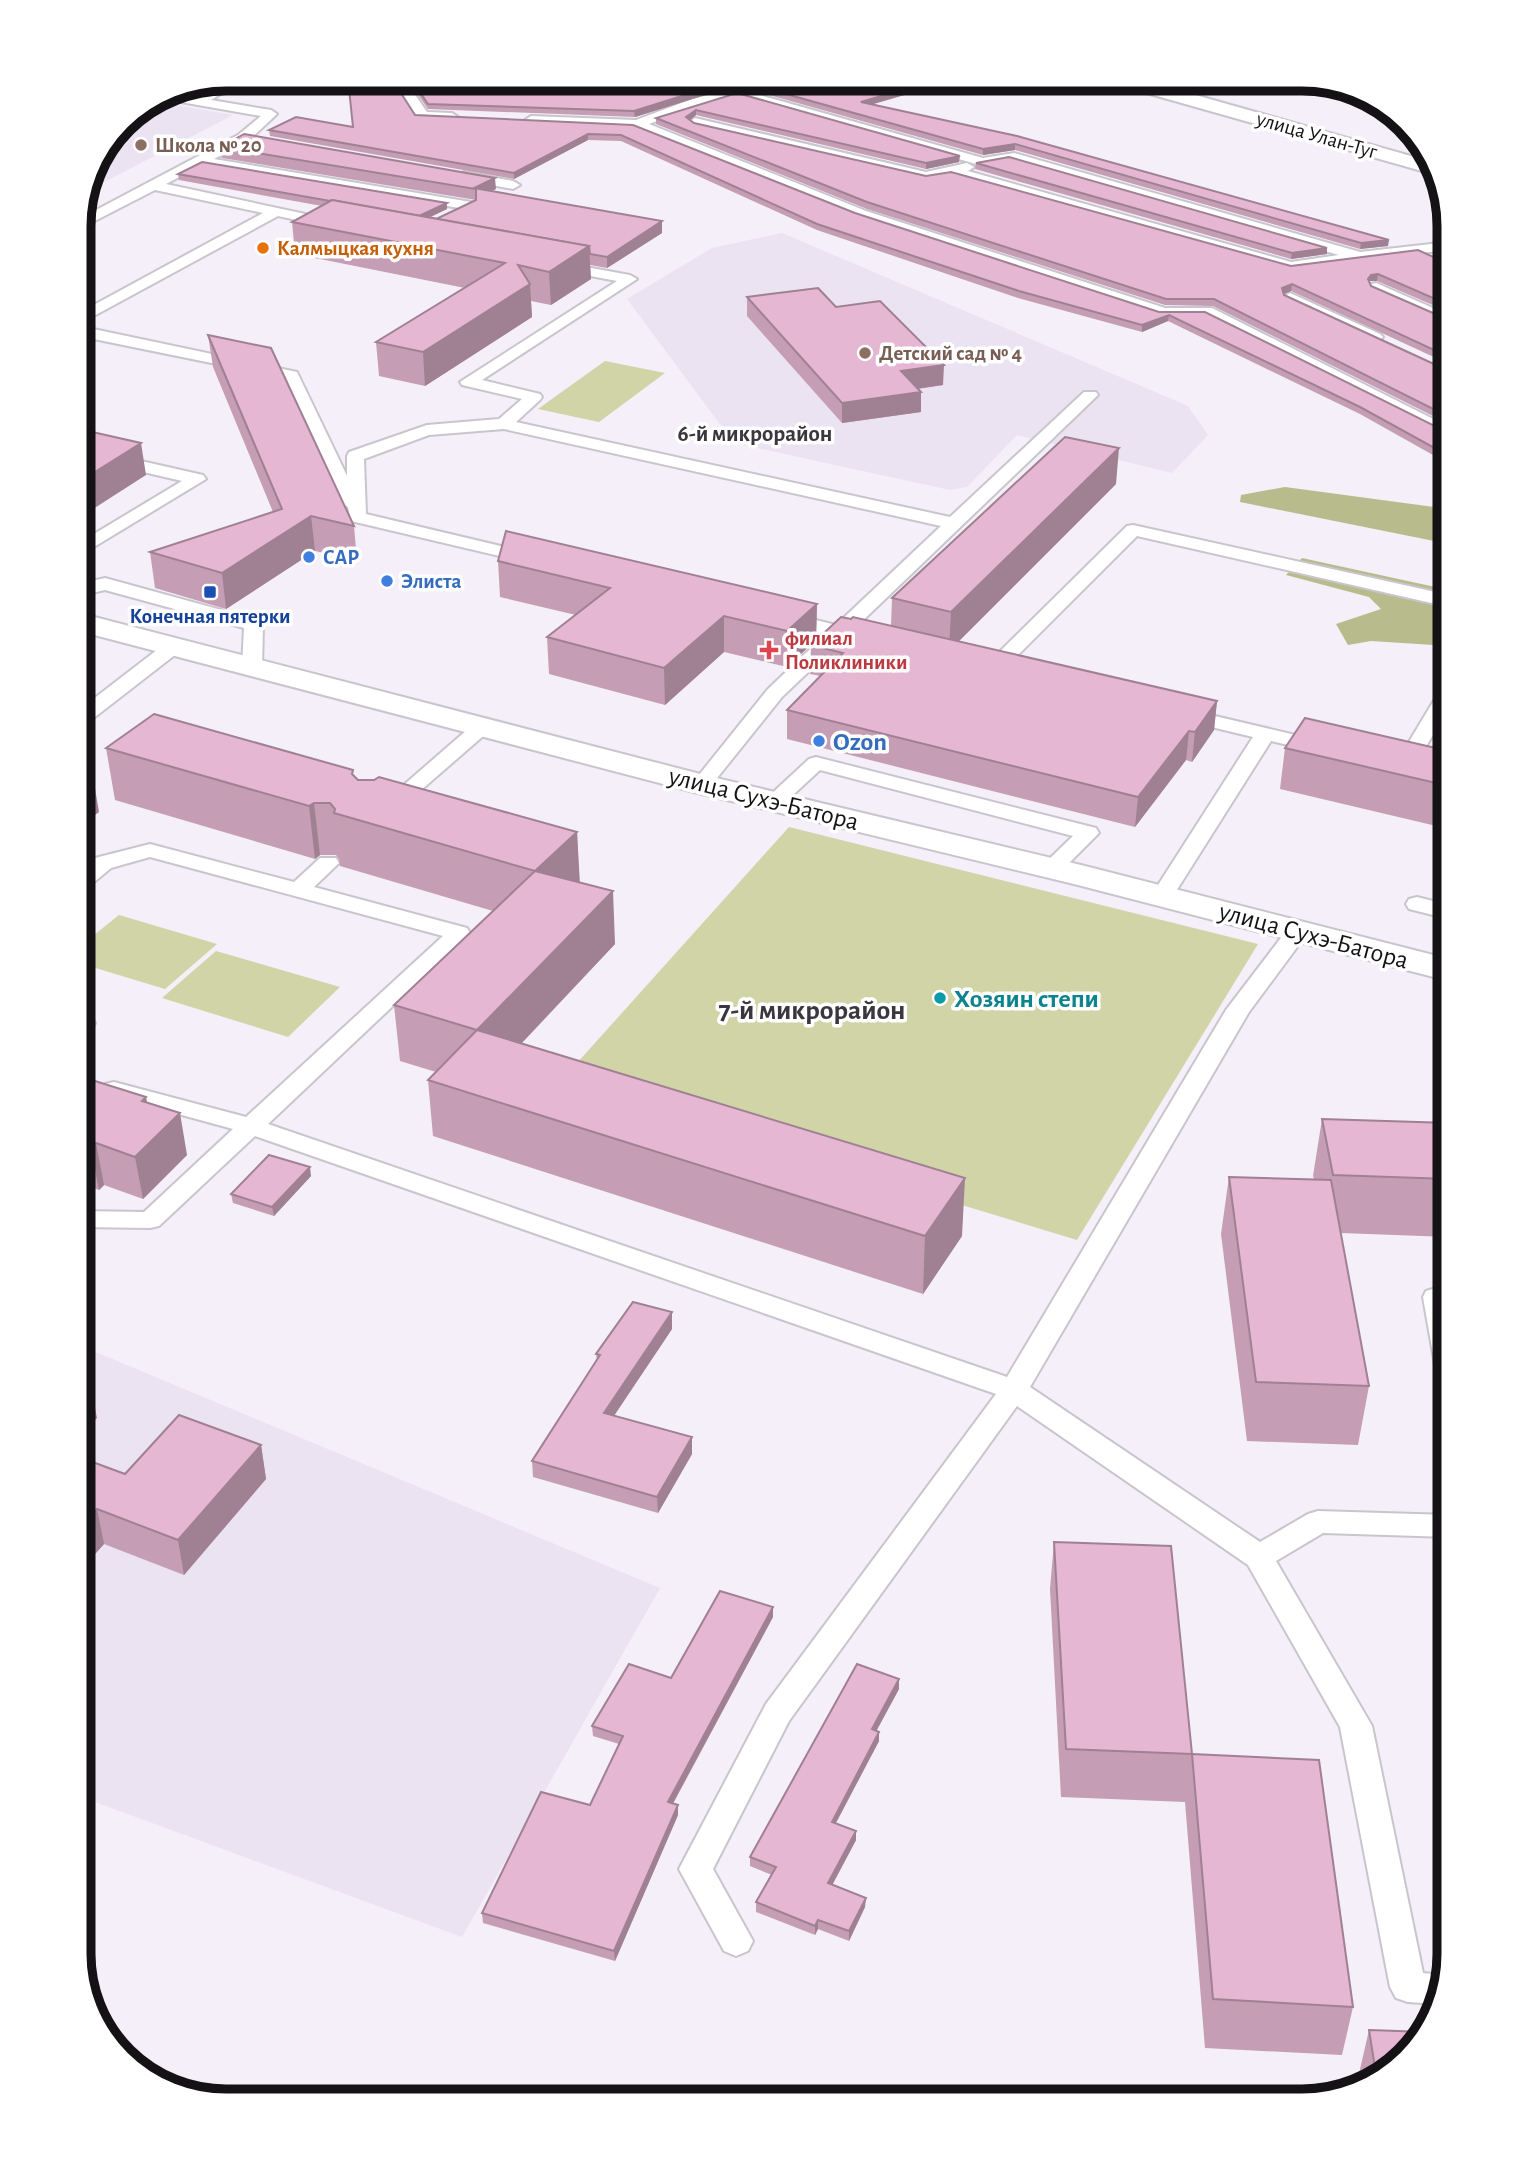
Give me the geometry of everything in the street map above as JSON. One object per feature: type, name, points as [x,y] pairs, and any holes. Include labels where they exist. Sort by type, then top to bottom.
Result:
[{"type":"main road","name":"улица Улан-Туг","points":[[1160,91],[1423,166]]},
{"type":"main road","name":"улица Сухэ-Батора","points":[[91,625],[702,784],[1051,868],[1437,967]]},
{"type":"lane","points":[[406,91],[423,116],[463,118]]},
{"type":"lane","points":[[734,91],[983,162]]},
{"type":"lane","points":[[198,102],[216,92]]},
{"type":"lane","points":[[516,120],[636,124],[696,102],[738,92]]},
{"type":"lane","points":[[91,219],[249,139],[271,114],[180,99]]},
{"type":"lane","points":[[695,122],[926,176],[1009,156],[1360,256]]},
{"type":"lane","points":[[636,124],[861,214],[1164,313],[1207,311],[1437,427]]},
{"type":"lane","points":[[203,160],[471,206],[447,217]]},
{"type":"lane","points":[[953,171],[1291,266],[1437,247]]},
{"type":"lane","points":[[446,173],[513,185]]},
{"type":"lane","points":[[155,186],[351,228]]},
{"type":"lane","points":[[91,312],[277,211]]},
{"type":"lane","points":[[504,424],[534,397],[468,382],[629,279],[549,265]]},
{"type":"lane","points":[[1376,287],[1437,315]]},
{"type":"lane","points":[[1290,297],[1388,344]]},
{"type":"lane","points":[[91,333],[291,375],[357,517]]},
{"type":"lane","points":[[702,784],[775,693],[1090,395]]},
{"type":"lane","points":[[357,517],[355,456],[427,430],[504,424],[956,524]]},
{"type":"lane","points":[[91,455],[197,478],[91,544]]},
{"type":"lane","points":[[357,517],[545,561]]},
{"type":"lane","points":[[992,670],[1133,530],[1437,598]]},
{"type":"lane","points":[[91,587],[105,584],[254,625],[253,667]]},
{"type":"lane","points":[[759,612],[878,641]]},
{"type":"lane","points":[[91,711],[173,646]]},
{"type":"lane","points":[[967,664],[1018,676]]},
{"type":"lane","points":[[1161,710],[1342,751]]},
{"type":"lane","points":[[1405,765],[1437,712]]},
{"type":"lane","points":[[380,817],[482,727]]},
{"type":"lane","points":[[1162,896],[1265,734]]},
{"type":"lane","points":[[1380,760],[1427,770]]},
{"type":"lane","points":[[775,801],[816,763],[1088,833],[1051,868]]},
{"type":"lane","points":[[91,873],[103,863],[150,850],[459,933],[150,1220],[91,1219]]},
{"type":"lane","points":[[299,889],[328,863]]},
{"type":"lane","points":[[1417,904],[1437,909]]},
{"type":"lane","points":[[736,1941],[696,1870],[777,1713],[1014,1390],[1238,1010],[1298,931]]},
{"type":"lane","points":[[91,1083],[250,1126],[1014,1390],[1259,1556],[1356,1726],[1408,1987],[1432,1989]]},
{"type":"lane","points":[[1259,1556],[1318,1522],[1437,1526]]},
{"type":"shaded area","name":"Школа № 20","points":[[169,104],[233,115],[98,185],[105,166],[124,137],[158,109]]},
{"type":"shaded area","name":"Детский сад № 4","points":[[782,233],[1188,406],[1208,435],[1172,473],[1017,435],[967,487],[950,490],[734,443],[627,299],[712,248]]},
{"type":"shaded area","points":[[91,1350],[660,1588],[462,1937],[91,1800]]},
{"type":"green space","points":[[605,361],[665,373],[599,422],[538,409]]},
{"type":"green space","points":[[1285,487],[1437,507],[1437,542],[1240,502],[1241,495]]},
{"type":"green space","points":[[1302,558],[1437,587],[1437,645],[1371,641],[1348,645],[1336,624],[1381,609],[1369,597],[1286,575]]},
{"type":"green space","points":[[789,827],[1258,944],[1077,1240],[559,1083]]},
{"type":"green space","points":[[119,915],[217,944],[165,989],[91,967],[91,937]]},
{"type":"green space","points":[[216,951],[340,987],[288,1037],[162,998]]},
{"type":"building","points":[[349,91],[400,91],[415,115],[633,125],[855,213],[1159,312],[1205,312],[1437,427],[1437,449],[1360,407],[1169,315],[1142,325],[1019,291],[817,224],[621,135],[588,134],[514,173],[269,130],[296,117],[353,127]]},
{"type":"building","points":[[419,91],[698,91],[634,111],[428,104]]},
{"type":"building","points":[[775,91],[898,91],[861,102],[1017,136],[1389,240],[1361,243],[1015,144],[983,149]]},
{"type":"building","points":[[737,93],[960,156],[926,163],[696,110],[686,117],[694,123],[926,176],[951,172],[1291,266],[1418,250],[1437,259],[1437,300],[1378,274],[1371,275],[1368,279],[1371,286],[1437,315],[1437,351],[1292,284],[1282,288],[1284,295],[1437,365],[1437,411],[1214,299],[1166,299],[867,202],[656,118]]},
{"type":"building","points":[[244,134],[495,178],[474,188],[662,221],[607,257],[590,254],[589,246],[436,219],[476,200],[476,189],[221,147]]},
{"type":"building","points":[[1009,157],[1327,248],[1292,253],[976,163]]},
{"type":"building","points":[[202,162],[447,203],[419,216],[178,174]]},
{"type":"building","points":[[332,200],[589,246],[549,272],[518,265],[530,284],[423,352],[376,342],[505,263],[292,222]]},
{"type":"building","points":[[818,288],[836,307],[880,301],[944,365],[901,371],[921,392],[842,403],[747,297]]},
{"type":"building","points":[[208,335],[271,348],[354,526],[311,516],[222,573],[150,552],[282,509]]},
{"type":"building","points":[[91,432],[141,443],[91,474]]},
{"type":"building","points":[[1065,437],[1119,448],[951,612],[892,598]]},
{"type":"building","points":[[506,531],[817,604],[787,631],[724,616],[664,668],[547,637],[610,588],[498,561]]},
{"type":"building","points":[[841,617],[853,617],[1217,701],[1195,732],[1189,731],[1138,797],[787,710],[843,653],[811,645]]},
{"type":"building","points":[[154,714],[353,770],[352,774],[358,780],[374,780],[379,777],[577,832],[535,871],[334,813],[335,809],[330,803],[314,803],[309,806],[106,748]]},
{"type":"building","points":[[1305,718],[1437,748],[1437,783],[1285,748]]},
{"type":"building","points":[[535,871],[613,891],[477,1030],[394,1005]]},
{"type":"building","points":[[477,1030],[965,1178],[925,1236],[428,1080]]},
{"type":"building","points":[[91,1080],[146,1097],[142,1101],[180,1113],[135,1157],[96,1143],[91,1148]]},
{"type":"building","points":[[1322,1119],[1437,1123],[1437,1179],[1333,1175]]},
{"type":"building","points":[[269,1155],[310,1167],[272,1207],[231,1194]]},
{"type":"building","points":[[1229,1177],[1331,1180],[1369,1386],[1256,1382]]},
{"type":"building","points":[[633,1302],[672,1312],[604,1413],[692,1437],[657,1497],[532,1461],[600,1355],[596,1354]]},
{"type":"building","points":[[179,1415],[261,1445],[178,1540],[97,1509],[91,1516],[91,1461],[125,1474]]},
{"type":"building","points":[[1054,1542],[1171,1546],[1192,1754],[1066,1749]]},
{"type":"building","points":[[720,1591],[773,1607],[668,1802],[678,1805],[614,1951],[482,1913],[541,1792],[590,1805],[623,1736],[592,1726],[629,1664],[671,1678]]},
{"type":"building","points":[[857,1664],[899,1679],[872,1729],[879,1732],[832,1822],[856,1831],[828,1883],[866,1898],[849,1931],[818,1920],[815,1926],[756,1902],[776,1867],[750,1857]]},
{"type":"building","points":[[1192,1754],[1319,1760],[1353,2007],[1213,1999]]},
{"type":"building","points":[[1369,2030],[1412,2032],[1398,2050],[1375,2067]]},
{"type":"place","name":"Школа № 20","points":[[141,145]]},
{"type":"place","name":"Калмыцкая кухня","points":[[263,248]]},
{"type":"place","name":"Детский сад № 4","points":[[865,353]]},
{"type":"place","name":"САР","points":[[309,557]]},
{"type":"place","name":"Элиста","points":[[387,581]]},
{"type":"place","name":"Конечная пятерки","points":[[210,592]]},
{"type":"place","name":"филиал Поликлиники","points":[[769,650]]},
{"type":"place","name":"Ozon","points":[[819,741]]},
{"type":"place","name":"Хозяин степи","points":[[940,998]]},
{"type":"district","name":"6-й микрорайон","points":[[755,433]]},
{"type":"district","name":"7-й микрорайон","points":[[812,1009]]}]
